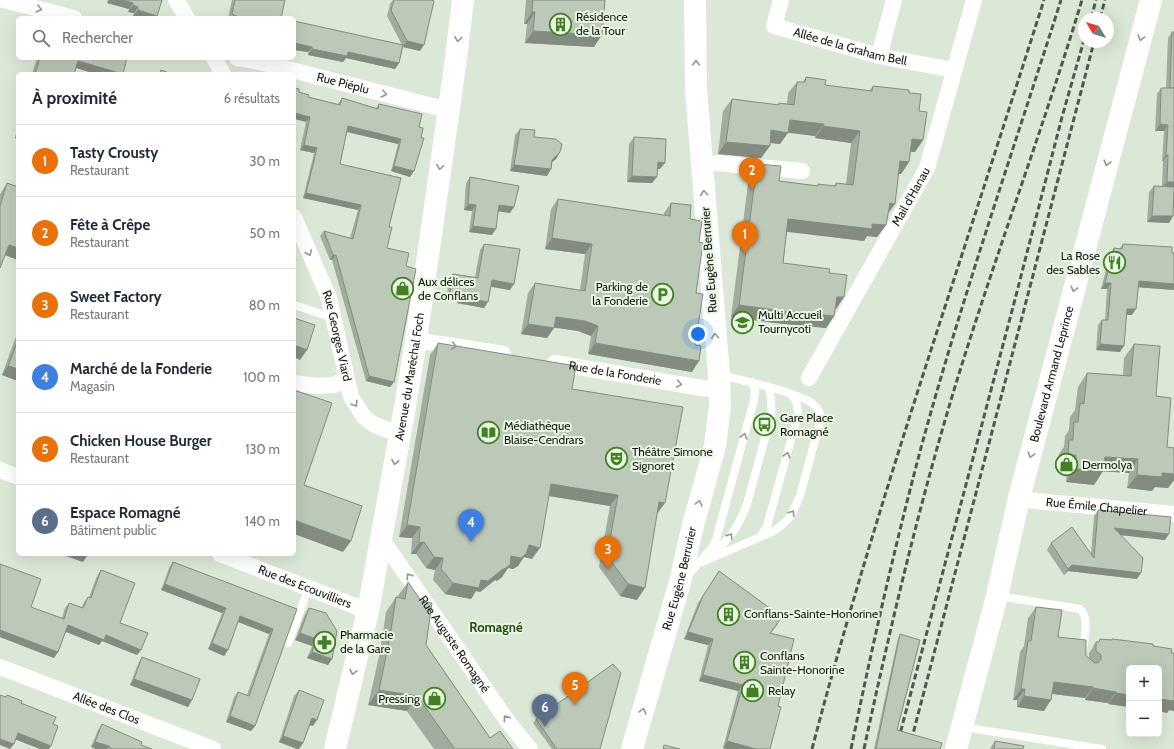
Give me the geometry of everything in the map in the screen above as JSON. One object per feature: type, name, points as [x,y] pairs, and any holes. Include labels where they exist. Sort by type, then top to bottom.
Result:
[{"type":"street","points":[[4,0],[66,16]]},
{"type":"street","points":[[176,0],[186,16]]},
{"type":"street","name":"Avenue du Maréchal Foch","points":[[335,749],[368,611],[400,435],[416,340],[463,0]]},
{"type":"street","name":"Rue Eugène Berrurier","points":[[632,749],[680,582],[692,529],[715,446],[718,424],[719,383],[696,89],[695,0]]},
{"type":"street","name":"Allée de la Graham Bell","points":[[781,0],[774,26],[879,56],[954,70]]},
{"type":"street","points":[[879,56],[894,0]]},
{"type":"street","name":"Mail d'Hanau","points":[[809,378],[927,168],[974,0]]},
{"type":"street","name":"Boulevard Armand Leprince","points":[[956,749],[997,596],[1019,498],[1151,0]]},
{"type":"street","points":[[215,60],[222,72]]},
{"type":"street","name":"Rue Piéplu","points":[[248,60],[448,110]]},
{"type":"street","points":[[717,163],[802,171]]},
{"type":"street","name":"Rue Georges Viard","points":[[296,223],[329,298],[351,397],[364,417],[373,424],[400,435]]},
{"type":"street","points":[[416,340],[516,356]]},
{"type":"street","name":"Rue de la Fonderie","points":[[539,360],[702,388],[719,383]]},
{"type":"street","points":[[296,383],[316,386],[334,385],[346,380]]},
{"type":"street","points":[[0,470],[16,476]]},
{"type":"street","name":"Rue Émile Chapelier","points":[[1019,498],[1036,501],[1174,514]]},
{"type":"street","name":"Rue Auguste Romagné","points":[[381,538],[504,716],[530,749]]},
{"type":"street","name":"Rue des Ecouvilliers","points":[[225,556],[368,611]]},
{"type":"street","name":"Allée des Clos","points":[[0,667],[213,749]]},
{"type":"lane","points":[[296,306],[334,318]]},
{"type":"lane","points":[[702,562],[716,540],[754,400],[755,391],[752,382]]},
{"type":"lane","points":[[702,562],[778,529],[791,516],[800,496],[821,418],[820,412],[810,402],[768,386],[752,382],[719,383]]},
{"type":"lane","points":[[680,582],[724,544],[734,531],[747,504],[771,416],[772,405],[768,386]]},
{"type":"lane","points":[[762,536],[767,526],[798,415],[797,404],[791,394]]},
{"type":"lane","points":[[288,643],[308,588]]},
{"type":"lane","points":[[997,596],[1080,609],[1083,612],[1085,622],[1082,658]]},
{"type":"lane","points":[[962,727],[1102,749]]},
{"type":"building","points":[[123,0],[162,0],[157,16],[138,10],[138,7],[133,5],[133,3]]},
{"type":"building","points":[[235,0],[285,0],[281,16],[236,16],[232,14]]},
{"type":"building","points":[[394,0],[434,1],[424,45],[407,41],[391,10]]},
{"type":"building","name":"Résidence de la Tour","points":[[533,0],[605,0],[602,35],[533,31],[535,12],[532,12]]},
{"type":"building","points":[[296,21],[403,45],[399,63],[348,52],[347,56],[312,49],[312,47],[296,43]]},
{"type":"building","points":[[1172,32],[1174,32],[1174,88],[1170,88]]},
{"type":"building","points":[[39,60],[126,60],[124,72],[116,72],[78,61],[75,72],[36,72]]},
{"type":"building","points":[[806,77],[826,80],[825,85],[872,91],[873,86],[909,90],[909,93],[921,94],[919,111],[927,112],[923,140],[912,139],[909,162],[900,161],[895,204],[890,203],[886,225],[872,224],[872,229],[788,219],[783,263],[830,269],[829,273],[847,275],[844,297],[837,297],[834,316],[739,305],[757,164],[781,166],[779,181],[818,186],[818,184],[836,186],[836,183],[853,185],[860,131],[823,126],[824,124],[790,120],[788,133],[771,130],[770,146],[726,142],[732,99],[779,105],[779,103],[794,105],[797,82],[805,82]]},
{"type":"building","points":[[296,88],[299,89],[299,92],[309,95],[308,97],[340,105],[342,98],[378,109],[379,104],[422,114],[419,127],[423,128],[421,138],[424,138],[414,171],[394,166],[401,139],[348,126],[340,164],[401,178],[389,227],[392,227],[387,248],[409,253],[406,266],[416,269],[394,382],[369,376],[336,255],[333,255],[324,231],[353,239],[361,205],[306,193],[317,148],[304,145],[310,117],[296,114]]},
{"type":"building","points":[[1161,88],[1174,88],[1174,182],[1167,182],[1168,155],[1166,155],[1168,125],[1160,124]]},
{"type":"building","points":[[520,129],[535,130],[534,137],[556,139],[562,144],[560,152],[552,160],[551,169],[514,165]]},
{"type":"building","points":[[634,137],[666,139],[665,163],[658,162],[657,177],[632,176]]},
{"type":"building","points":[[470,177],[519,186],[514,207],[499,205],[496,229],[473,226],[476,205],[468,204]]},
{"type":"building","points":[[7,183],[16,186],[16,247],[9,245],[0,268],[0,206]]},
{"type":"building","points":[[1154,186],[1174,187],[1173,216],[1152,216]]},
{"type":"building","points":[[558,199],[670,216],[671,203],[691,205],[690,219],[702,221],[699,242],[703,243],[696,293],[703,294],[695,345],[701,346],[699,361],[595,343],[598,326],[585,321],[556,317],[554,328],[528,324],[535,283],[585,291],[592,244],[552,238]]},
{"type":"building","points":[[484,244],[520,249],[514,284],[492,280],[488,302],[461,297],[461,295],[450,293],[453,274],[478,278]]},
{"type":"building","points":[[1123,244],[1172,247],[1172,253],[1174,253],[1174,284],[1139,281],[1136,309],[1127,309],[1124,346],[1100,344],[1102,320],[1108,320],[1111,283],[1105,283],[1114,248],[1122,249]]},
{"type":"building","points":[[296,319],[315,325],[307,350],[296,346]]},
{"type":"building","points":[[438,343],[576,366],[572,389],[683,407],[665,503],[659,502],[645,588],[628,584],[607,556],[618,495],[551,484],[540,548],[529,545],[526,554],[521,558],[511,556],[510,565],[488,581],[481,580],[479,588],[453,583],[441,569],[443,558],[434,557],[424,542],[419,543],[420,527],[407,525]]},
{"type":"building","points":[[1134,344],[1160,346],[1156,396],[1171,398],[1167,447],[1174,448],[1174,474],[1162,473],[1162,477],[1137,475],[1138,459],[1105,457],[1103,471],[1075,469],[1076,455],[1068,455],[1069,440],[1073,440],[1074,422],[1078,422],[1080,403],[1084,404],[1087,373],[1131,376]]},
{"type":"building","points":[[16,345],[16,368],[8,366]]},
{"type":"building","points":[[296,391],[332,403],[304,485],[362,506],[351,541],[296,521]]},
{"type":"building","points":[[1098,510],[1171,517],[1169,534],[1114,528],[1143,558],[1141,573],[1072,565],[1068,569],[1051,543],[1072,527],[1094,558]]},
{"type":"building","points":[[173,562],[297,609],[255,726],[230,716],[238,692],[249,696],[273,629],[240,616],[228,650],[212,643],[226,608],[165,584]]},
{"type":"building","points":[[0,564],[41,579],[31,607],[64,619],[69,603],[83,608],[88,597],[91,598],[101,570],[135,583],[120,623],[148,633],[141,650],[106,635],[104,640],[68,625],[58,652],[0,630]]},
{"type":"building","points":[[719,571],[782,617],[770,633],[794,639],[778,706],[781,707],[770,749],[756,749],[727,741],[743,685],[703,675],[713,639],[688,632],[703,596]]},
{"type":"building","points":[[408,582],[422,602],[432,603],[426,645],[490,738],[500,731],[513,749],[455,749],[417,696],[379,690],[390,637],[396,597],[405,599]]},
{"type":"building","points":[[1036,607],[1062,610],[1058,637],[1086,640],[1086,656],[1095,663],[1098,663],[1101,659],[1101,655],[1096,651],[1096,642],[1099,642],[1100,639],[1153,644],[1153,646],[1172,649],[1171,653],[1174,653],[1174,701],[1162,699],[1162,665],[1126,665],[1126,695],[1093,687],[1054,682],[1051,700],[1024,696],[1025,689],[1021,689],[1028,641],[1031,641]]},
{"type":"building","points":[[309,608],[326,613],[337,631],[332,659],[312,652],[316,639],[300,633]]},
{"type":"building","points":[[900,634],[920,640],[897,730],[942,743],[940,749],[876,749]]},
{"type":"building","points":[[142,657],[200,679],[192,700],[134,679]]},
{"type":"building","points":[[613,664],[621,673],[600,749],[557,749],[536,719]]},
{"type":"building","points":[[299,690],[324,700],[317,720],[312,718],[303,743],[283,736]]},
{"type":"building","points":[[0,695],[6,697],[7,695],[22,701],[21,703],[56,717],[53,724],[58,726],[51,746],[18,733],[14,744],[0,739]]},
{"type":"building","points":[[102,724],[142,742],[141,745],[152,749],[111,749],[109,746],[95,742]]},
{"type":"building","points":[[995,741],[1024,746],[1023,749],[994,749]]},
{"type":"building","points":[[664,745],[680,749],[663,749]]},
{"type":"railway","points":[[812,749],[857,587],[890,479],[1044,0]]},
{"type":"railway","points":[[851,749],[884,596],[922,444],[954,333],[1061,0]]},
{"type":"railway","points":[[864,749],[921,505],[948,409],[1082,0]]},
{"type":"railway","points":[[1093,12],[1096,0]]},
{"type":"railway","points":[[1102,12],[1105,0]]},
{"type":"railway","points":[[896,749],[1062,117],[1082,48]]},
{"type":"railway","points":[[909,749],[1092,48]]},
{"type":"place","name":"Résidence de la Tour","points":[[560,24]]},
{"type":"place","name":"Fête à Crêpe","points":[[752,190]]},
{"type":"place","name":"Tasty Crousty","points":[[745,254]]},
{"type":"place","name":"La Rose des Sables","points":[[1115,263]]},
{"type":"place","name":"Aux délices de Conflans","points":[[403,289]]},
{"type":"place","name":"Parking de la Fonderie","points":[[663,294]]},
{"type":"place","name":"Multi Accueil Tournycoti","points":[[742,322]]},
{"type":"place","name":"Gare Place Romagné","points":[[764,425]]},
{"type":"place","name":"Médiathèque Blaise-Cendrars","points":[[488,433]]},
{"type":"place","name":"Théâtre Simone Signoret","points":[[617,459]]},
{"type":"place","name":"Dermolya","points":[[1066,465]]},
{"type":"place","name":"Marché de la Fonderie","points":[[471,542]]},
{"type":"place","name":"Sweet Factory","points":[[608,569]]},
{"type":"place","name":"Conflans-Sainte-Honorine","points":[[728,614]]},
{"type":"place","name":"Pharmacie de la Gare","points":[[325,642]]},
{"type":"place","name":"Conflans Sainte-Honorine","points":[[745,663]]},
{"type":"place","name":"Relay","points":[[752,691]]},
{"type":"place","name":"Pressing","points":[[435,699]]},
{"type":"place","name":"Chicken House Burger","points":[[575,705]]},
{"type":"place","name":"Espace Romagné","points":[[545,727]]},
{"type":"district","name":"Romagné","points":[[496,627]]}]
